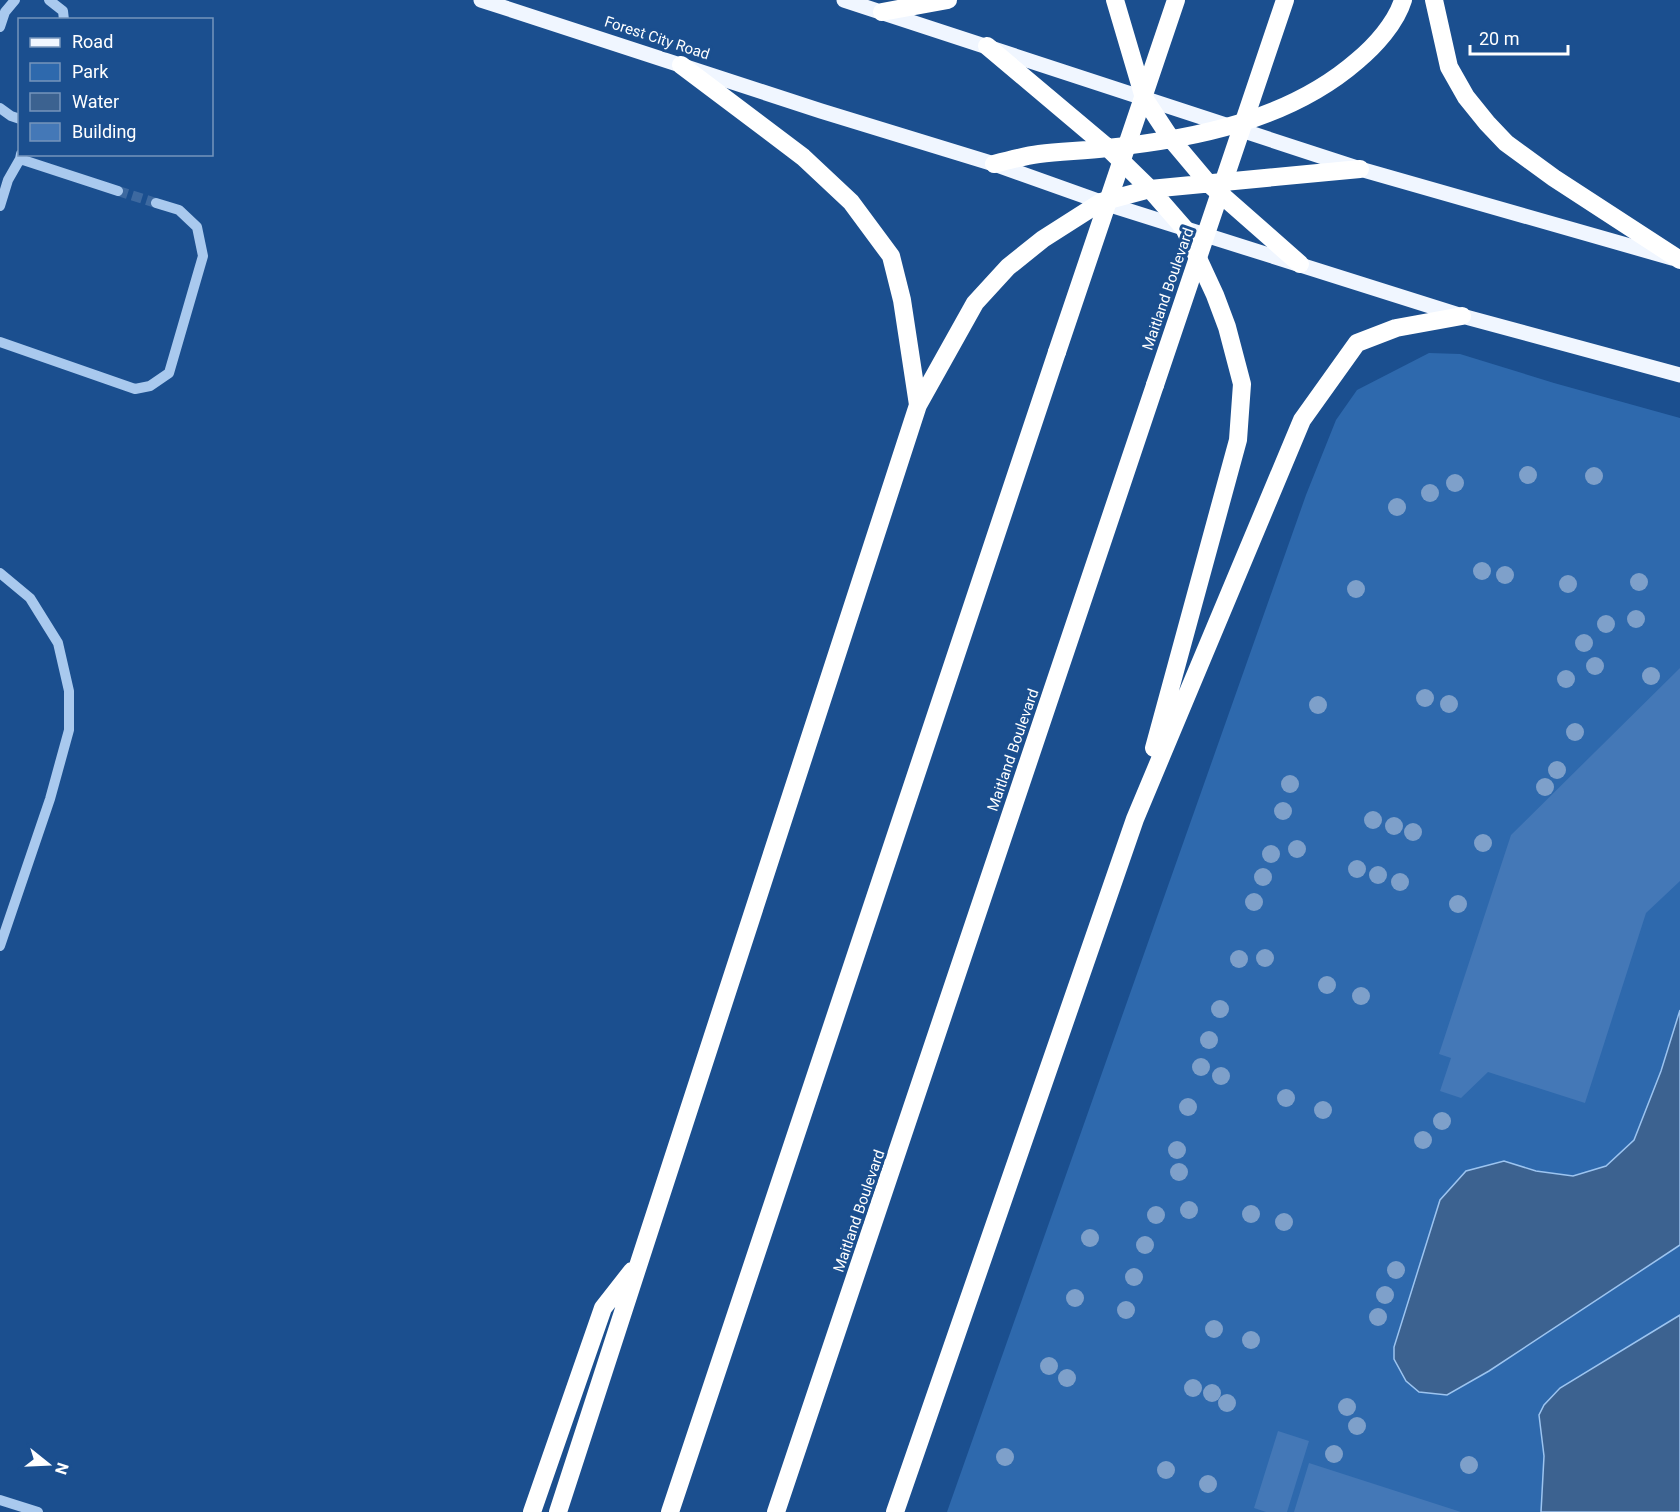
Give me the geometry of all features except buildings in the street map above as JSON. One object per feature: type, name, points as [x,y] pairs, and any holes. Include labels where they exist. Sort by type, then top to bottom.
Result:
[{"type":"highway","points":[[882,12],[948,0]]},
{"type":"highway","points":[[1115,0],[1144,98],[1171,139],[1208,183],[1300,264]]},
{"type":"highway","points":[[670,1512],[1176,0]]},
{"type":"highway","name":"Maitland Boulevard","points":[[776,1512],[1285,0]]},
{"type":"highway","points":[[994,164],[1038,154],[1108,148],[1171,139],[1230,126],[1307,97],[1342,75],[1376,46],[1403,0]]},
{"type":"highway","points":[[1434,0],[1449,68],[1466,97],[1487,123],[1506,143],[1554,178],[1680,261]]},
{"type":"highway","points":[[987,46],[1108,148],[1150,189],[1184,228],[1227,327],[1242,384],[1238,440],[1135,819]]},
{"type":"highway","points":[[681,65],[803,157],[851,202],[891,256],[902,300],[918,405]]},
{"type":"highway","points":[[558,1512],[918,405],[975,303],[1016,260],[1043,239],[1101,202],[1150,189],[1360,169]]},
{"type":"highway","points":[[895,1512],[1135,819],[1302,420],[1357,343],[1396,328],[1462,316]]},
{"type":"highway","points":[[532,1512],[603,1308],[640,1260]]},
{"type":"main road","name":"Forest City Road","points":[[481,0],[821,111],[994,164],[1101,202],[1462,316],[1680,375]]},
{"type":"main road","points":[[850,2],[1360,169],[1680,261]]},
{"type":"lane","points":[[0,27],[5,12],[15,0]]},
{"type":"lane","points":[[49,0],[63,11],[64,18]]},
{"type":"lane","points":[[0,108],[18,118]]},
{"type":"lane","points":[[0,206],[9,180],[21,157],[118,191]]},
{"type":"lane","points":[[0,342],[135,389],[150,386],[169,373],[203,256],[197,227],[179,210],[156,202]]},
{"type":"lane","points":[[0,573],[30,598],[58,643],[69,691],[69,729],[50,800],[0,946]]},
{"type":"lane","points":[[0,1500],[38,1512]]},
{"type":"green space","points":[[1429,353],[1460,354],[1680,418],[1680,1512],[947,1512],[1306,495],[1336,420],[1357,390]]},
{"type":"water","points":[[1680,1010],[1680,1245],[1489,1371],[1447,1395],[1419,1392],[1406,1381],[1394,1359],[1394,1347],[1440,1200],[1466,1171],[1504,1161],[1536,1171],[1573,1176],[1606,1166],[1634,1140],[1661,1071]]},
{"type":"water","points":[[1680,1315],[1680,1512],[1541,1512],[1544,1456],[1539,1415],[1544,1405],[1560,1388]]},
{"type":"tunnel","points":[[118,191],[156,203]]}]
